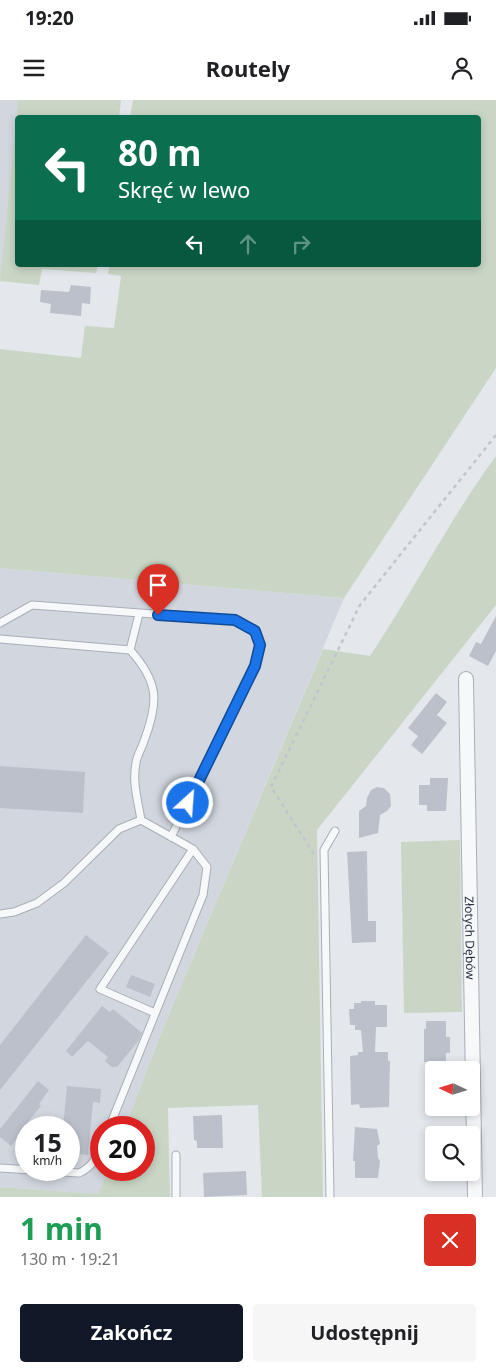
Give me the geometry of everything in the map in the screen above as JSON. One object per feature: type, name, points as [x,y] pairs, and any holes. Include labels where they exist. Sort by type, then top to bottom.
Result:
[{"type":"street","name":"Złotych Dębów","points":[[466,679],[475,1197]]},
{"type":"lane","points":[[0,623],[32,605],[235,620],[255,631],[260,645],[255,666],[171,837]]},
{"type":"lane","points":[[130,650],[139,614]]},
{"type":"lane","points":[[0,639],[130,650],[144,666],[155,694],[154,715],[136,761],[134,781],[141,820]]},
{"type":"lane","points":[[113,1116],[203,895],[207,878],[207,868],[193,849],[141,820]]},
{"type":"lane","points":[[0,914],[14,912],[37,903],[64,883],[119,829],[141,820]]},
{"type":"lane","points":[[330,1197],[324,850],[335,831]]},
{"type":"lane","points":[[155,1013],[100,989],[193,849]]},
{"type":"lane","points":[[176,1155],[176,1197]]},
{"type":"lane","points":[[0,1168],[78,1173],[90,1167]]},
{"type":"path","points":[[324,870],[271,787],[360,605],[496,434]]},
{"type":"shaded area","points":[[0,100],[18,100],[17,115],[15,115],[0,284]]},
{"type":"shaded area","points":[[0,568],[344,598],[165,1024],[129,1116],[90,1116],[90,1181],[103,1181],[98,1194],[0,1187]]},
{"type":"green space","points":[[18,100],[121,100],[119,115],[17,115]]},
{"type":"green space","points":[[133,100],[496,100],[496,368],[344,598],[0,568],[0,349],[81,358],[85,326],[114,328],[121,276],[108,274],[109,267],[481,267],[481,115],[130,115]]},
{"type":"green space","points":[[15,130],[15,267],[98,267],[96,273],[42,269],[39,285],[0,281]]},
{"type":"green space","points":[[496,456],[496,605],[317,830],[323,1197],[262,1197],[258,1105],[168,1108],[170,1197],[0,1197],[0,1187],[98,1194],[103,1181],[155,1181],[155,1116],[129,1116],[165,1024],[323,649],[370,656],[479,480]]},
{"type":"green space","points":[[460,840],[462,1012],[404,1013],[401,842]]},
{"type":"building","points":[[71,285],[91,287],[90,304],[82,303],[81,316],[50,313],[51,304],[40,302],[41,290],[69,292]]},
{"type":"building","points":[[496,616],[496,651],[488,666],[469,656],[476,642],[481,644]]},
{"type":"building","points":[[436,693],[447,702],[437,715],[447,723],[422,754],[411,745],[418,736],[408,728]]},
{"type":"building","points":[[0,766],[85,772],[83,813],[0,808]]},
{"type":"building","points":[[430,778],[448,778],[446,811],[427,811],[427,805],[419,805],[419,785],[430,785]]},
{"type":"building","points":[[377,787],[384,788],[390,794],[391,806],[380,815],[378,833],[359,838],[359,811],[366,806],[371,790]]},
{"type":"building","points":[[367,851],[368,921],[376,921],[376,942],[352,943],[347,852]]},
{"type":"building","points":[[86,935],[109,953],[0,1090],[0,1045]]},
{"type":"building","points":[[131,975],[155,984],[150,997],[126,987]]},
{"type":"building","points":[[361,1001],[375,1001],[375,1005],[387,1005],[387,1027],[376,1027],[375,1052],[388,1052],[388,1061],[390,1061],[389,1107],[360,1108],[359,1104],[351,1105],[350,1056],[363,1052],[361,1030],[355,1030],[355,1025],[350,1025],[349,1009],[354,1009],[354,1003],[361,1003]]},
{"type":"building","points":[[102,1006],[110,1012],[113,1009],[142,1033],[139,1040],[117,1067],[112,1067],[105,1061],[108,1057],[88,1041],[72,1057],[66,1051]]},
{"type":"building","points":[[426,1021],[446,1021],[446,1037],[450,1037],[450,1053],[446,1053],[446,1061],[424,1062],[424,1029],[426,1029]]},
{"type":"building","points":[[38,1081],[49,1090],[39,1104],[41,1106],[33,1116],[15,1116],[15,1141],[11,1146],[0,1137],[0,1129]]},
{"type":"building","points":[[67,1086],[101,1089],[100,1103],[93,1102],[92,1116],[90,1116],[88,1155],[80,1154],[80,1116],[64,1116]]},
{"type":"building","points":[[222,1115],[223,1148],[197,1148],[197,1141],[194,1140],[193,1116]]},
{"type":"building","points":[[355,1127],[377,1129],[380,1144],[377,1146],[380,1161],[378,1178],[355,1178],[355,1161],[353,1161]]},
{"type":"building","points":[[246,1171],[247,1195],[204,1197],[203,1173]]},
{"type":"route","points":[[158,615],[235,620],[255,631],[260,645],[255,666],[188,803]]}]
